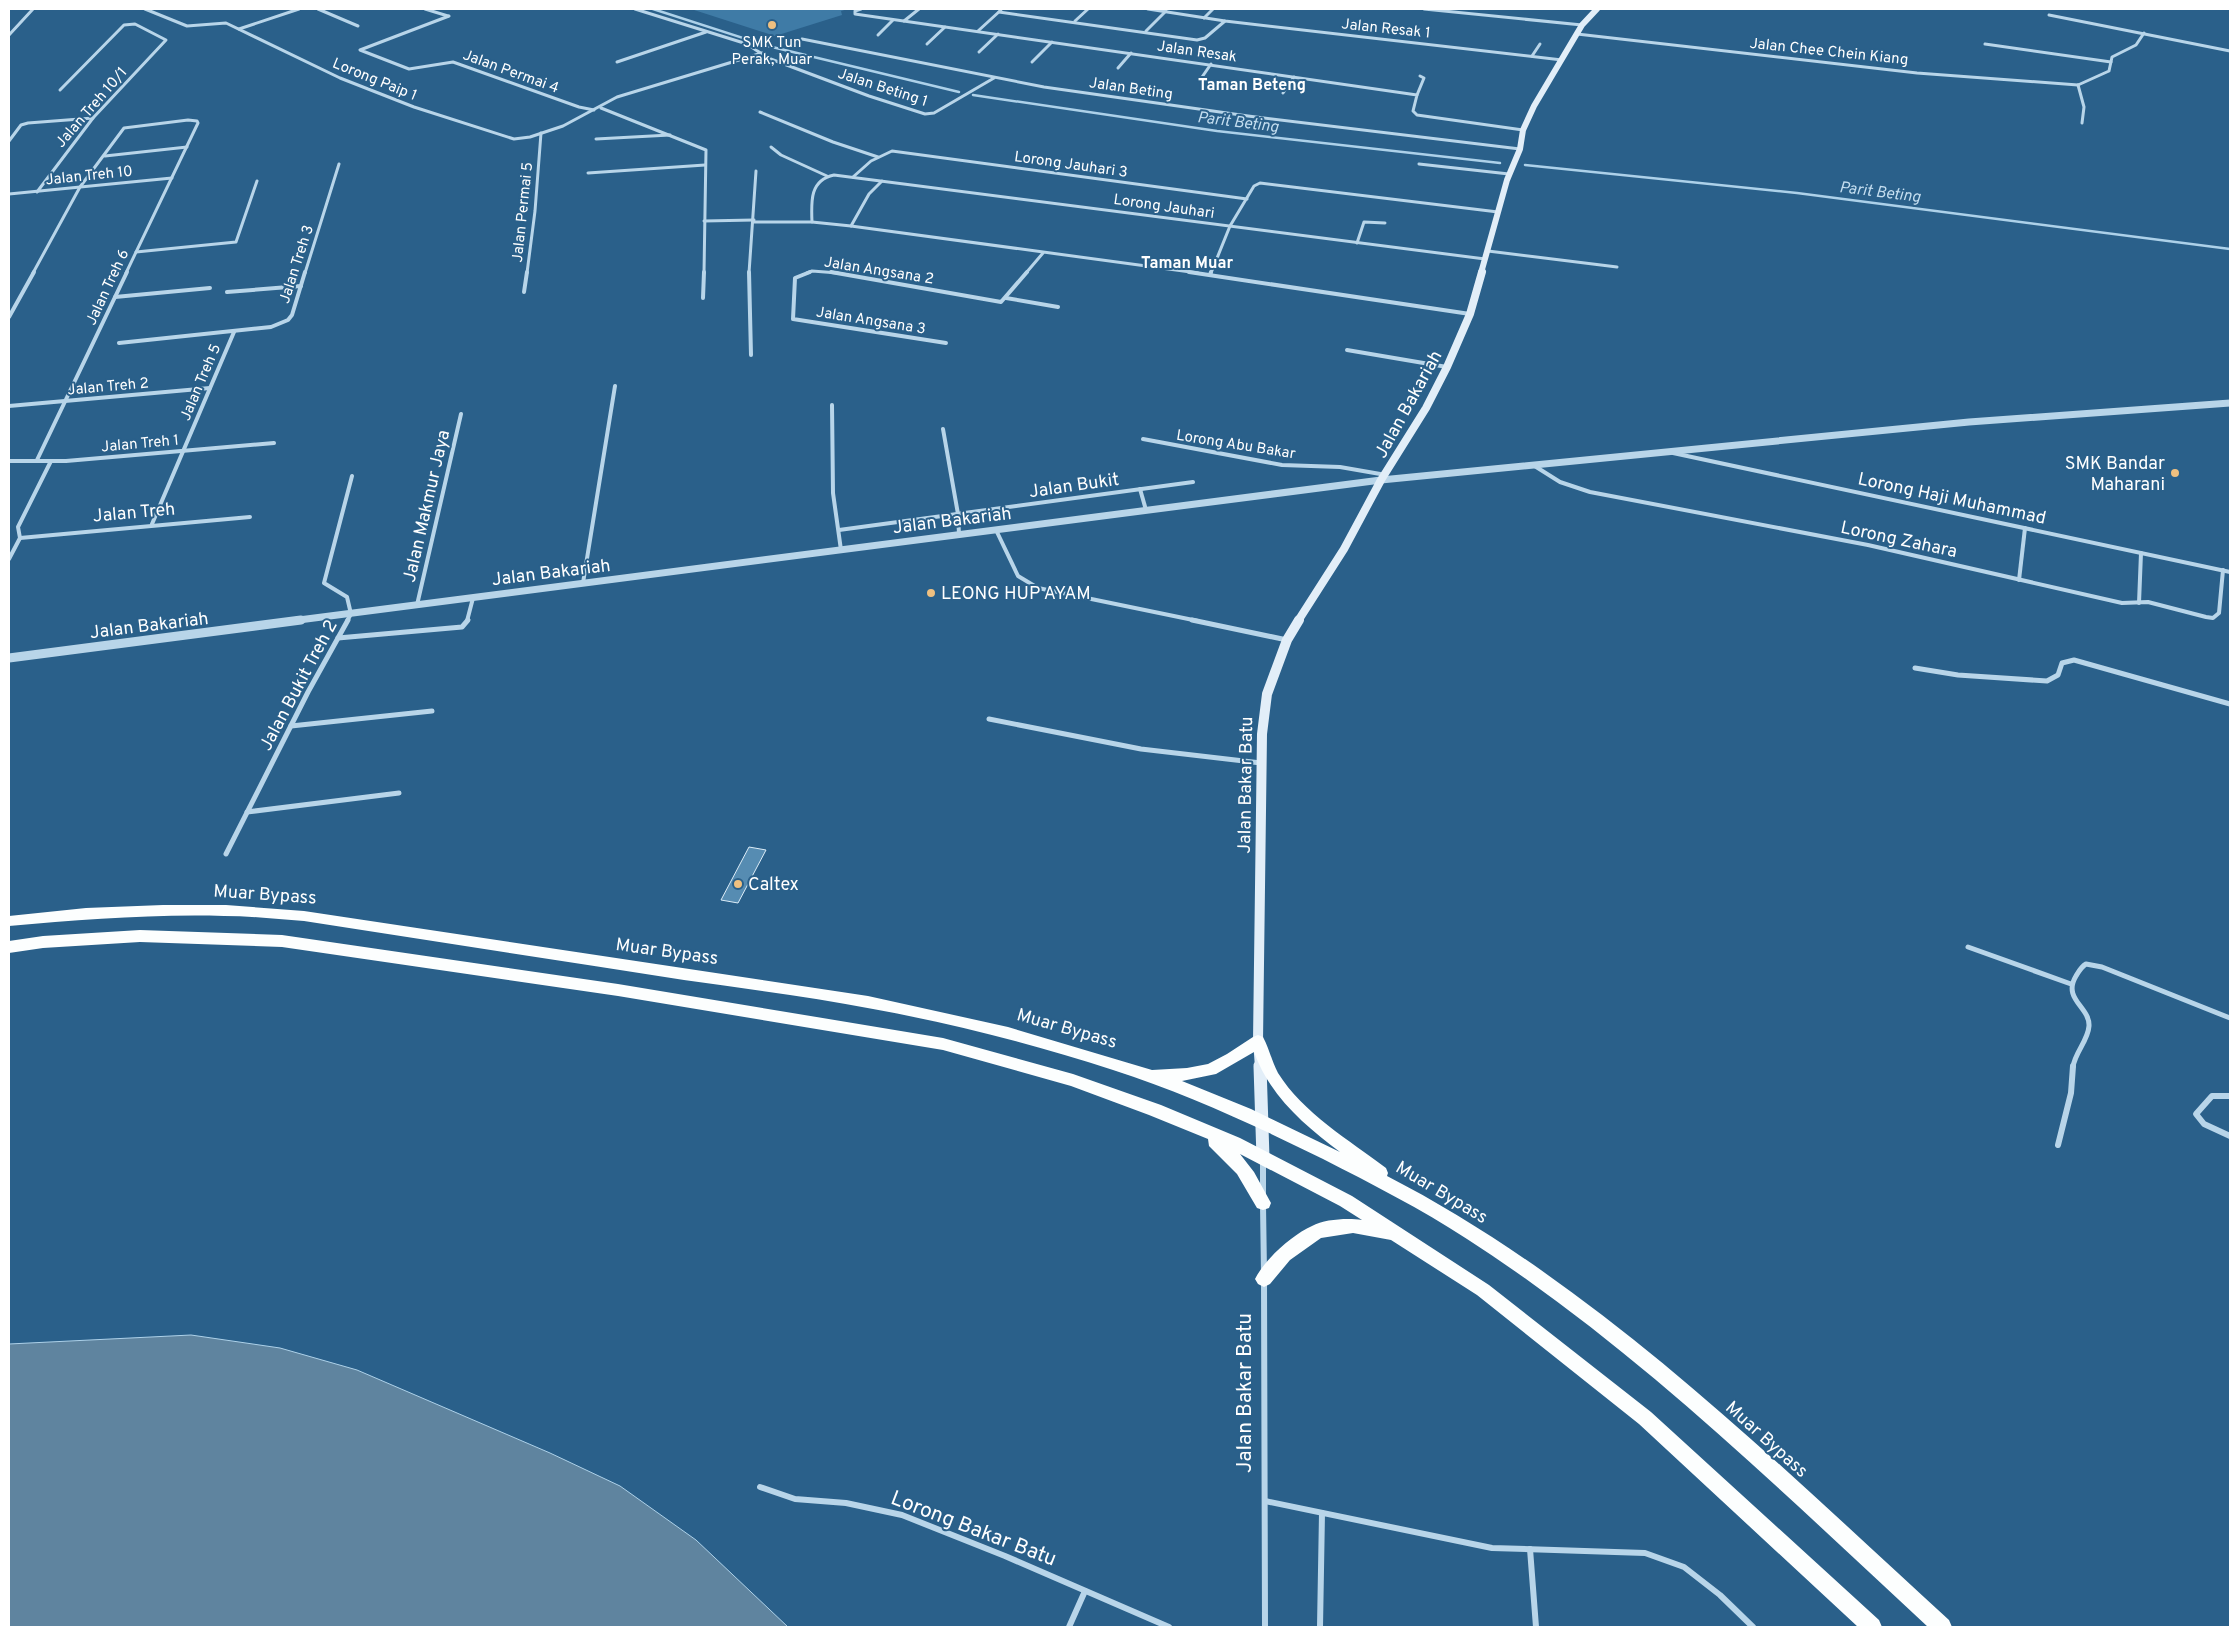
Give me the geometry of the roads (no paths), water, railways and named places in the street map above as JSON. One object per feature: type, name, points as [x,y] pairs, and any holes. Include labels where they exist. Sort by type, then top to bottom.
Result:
[{"type":"highway","name":"Muar Bypass","points":[[9,922],[80,913],[217,910],[313,918],[868,1002],[944,1017],[1055,1045],[1147,1075],[1263,1121],[1406,1193],[1511,1259],[1624,1344],[1741,1443],[1942,1627]]},
{"type":"highway","points":[[9,947],[43,942],[140,936],[282,942],[618,990],[943,1044],[1073,1080],[1155,1110],[1263,1158],[1346,1201],[1483,1290],[1645,1418],[1872,1627]]},
{"type":"highway","points":[[1147,1075],[1186,1076],[1206,1072],[1231,1061],[1258,1041],[1273,1078],[1292,1100],[1320,1126],[1406,1193]]},
{"type":"highway","points":[[1195,1127],[1228,1151],[1246,1171],[1263,1203]]},
{"type":"highway","points":[[1264,1279],[1284,1255],[1317,1231],[1353,1226],[1398,1235]]},
{"type":"main road","name":"Jalan Bakariah","points":[[1383,477],[1426,408],[1447,367],[1470,314],[1509,174],[1520,149],[1523,130],[1534,106],[1582,25],[1597,9]]},
{"type":"main road","name":"Jalan Bakar Batu","points":[[1263,1158],[1263,1121],[1258,1041],[1261,763],[1264,706],[1287,640],[1309,602],[1344,549],[1383,477]]},
{"type":"street","points":[[9,36],[32,9]]},
{"type":"street","name":"Lorong Paip 1","points":[[145,9],[187,26],[222,22],[340,78],[414,107],[514,139],[522,139],[563,126],[601,108],[609,101],[627,94],[762,53]]},
{"type":"street","points":[[239,29],[299,9]]},
{"type":"street","points":[[318,9],[358,26]]},
{"type":"street","name":"Jalan Permai 4","points":[[425,9],[449,16],[360,50],[412,70],[446,61],[453,62],[579,107],[595,110]]},
{"type":"street","name":"Jalan Beting 1","points":[[635,9],[747,44],[768,58],[869,96],[927,114],[934,113],[994,78]]},
{"type":"street","name":"Jalan Resak","points":[[860,9],[855,14],[1131,52],[1417,95]]},
{"type":"street","points":[[904,21],[919,9]]},
{"type":"street","points":[[978,31],[1002,9]]},
{"type":"street","points":[[1075,21],[1088,9]]},
{"type":"street","name":"Jalan Resak 1","points":[[1148,9],[1224,21],[1562,60]]},
{"type":"street","points":[[1204,18],[1213,9]]},
{"type":"street","points":[[1424,9],[1582,25]]},
{"type":"street","points":[[999,12],[1075,21],[1201,40],[1224,21]]},
{"type":"street","points":[[1146,31],[1166,12]]},
{"type":"street","points":[[2049,15],[2230,51]]},
{"type":"street","points":[[878,35],[893,20]]},
{"type":"street","name":"Jalan Treh 10/1","points":[[37,192],[93,118],[166,40],[135,24],[124,25],[60,90]]},
{"type":"street","points":[[927,44],[945,27]]},
{"type":"street","points":[[617,62],[706,32]]},
{"type":"street","points":[[2082,123],[2084,107],[2078,85],[2086,80],[2106,74],[2111,68],[2111,62],[2115,55],[2136,45],[2144,33]]},
{"type":"street","points":[[980,52],[998,34]]},
{"type":"street","name":"Jalan Chee Chein Kiang","points":[[1577,34],[1917,73],[2078,85]]},
{"type":"street","name":"Jalan Beting","points":[[802,39],[1044,87],[1520,149]]},
{"type":"street","points":[[1032,62],[1052,42]]},
{"type":"street","points":[[1532,56],[1540,44]]},
{"type":"street","points":[[1984,44],[2111,62]]},
{"type":"street","points":[[1118,68],[1131,52]]},
{"type":"street","points":[[1200,80],[1211,64]]},
{"type":"street","points":[[1420,76],[1424,78],[1413,111],[1417,115],[1523,130]]},
{"type":"street","points":[[1283,92],[1294,77]]},
{"type":"street","points":[[601,108],[674,135],[706,150],[703,298]]},
{"type":"street","points":[[760,112],[833,142],[878,157]]},
{"type":"street","points":[[9,141],[21,125],[28,122],[93,118]]},
{"type":"street","name":"Jalan Treh 6","points":[[37,460],[198,123],[195,120],[188,120],[124,128],[105,156]]},
{"type":"street","name":"Jalan Permai 5","points":[[524,292],[535,211],[541,133]]},
{"type":"street","points":[[596,139],[674,135]]},
{"type":"street","points":[[9,317],[11,309],[80,187],[105,156],[187,147]]},
{"type":"street","points":[[771,147],[780,155],[827,176]]},
{"type":"street","name":"Lorong Jauhari 3","points":[[878,157],[892,151],[1246,199]]},
{"type":"street","points":[[854,177],[860,169],[878,157]]},
{"type":"street","name":"Jalan Treh 3","points":[[119,342],[234,332],[271,327],[288,320],[292,315],[339,164]]},
{"type":"street","points":[[1418,164],[1509,174]]},
{"type":"street","points":[[588,173],[705,166]]},
{"type":"street","points":[[751,355],[748,278],[754,221],[756,172]]},
{"type":"street","name":"Lorong Jauhari","points":[[827,176],[839,175],[1485,259]]},
{"type":"street","points":[[812,222],[811,194],[821,179],[827,176]]},
{"type":"street","name":"Jalan Treh 10","points":[[9,194],[172,178]]},
{"type":"street","points":[[136,252],[236,242],[256,181]]},
{"type":"street","points":[[852,226],[869,194],[882,181]]},
{"type":"street","points":[[1210,275],[1230,226],[1256,184],[1264,182],[1498,212]]},
{"type":"street","points":[[704,221],[812,222],[852,226],[1210,275],[1470,314]]},
{"type":"street","points":[[1357,243],[1364,222],[1385,223]]},
{"type":"street","points":[[1488,250],[1617,267]]},
{"type":"street","points":[[1043,253],[1006,298],[1058,307]]},
{"type":"street","name":"Jalan Angsana 2","points":[[793,319],[795,278],[799,275],[819,270],[1001,302],[1006,298]]},
{"type":"street","points":[[227,292],[301,286]]},
{"type":"street","points":[[115,297],[210,288]]},
{"type":"street","name":"Jalan Angsana 3","points":[[793,319],[946,343]]},
{"type":"street","name":"Jalan Treh 5","points":[[152,524],[234,332]]},
{"type":"street","points":[[1347,350],[1447,367]]},
{"type":"street","points":[[583,583],[615,386]]},
{"type":"street","name":"Jalan Treh 2","points":[[9,406],[210,388]]},
{"type":"street","points":[[1383,477],[1668,452],[1969,422],[2230,403]]},
{"type":"street","points":[[832,405],[833,493],[841,550]]},
{"type":"street","name":"Jalan Makmur Jaya","points":[[417,605],[461,414]]},
{"type":"street","points":[[943,429],[958,514],[959,534]]},
{"type":"street","name":"Lorong Abu Bakar","points":[[1143,439],[1282,465],[1340,467],[1383,477]]},
{"type":"street","name":"Jalan Treh 1","points":[[9,461],[37,460],[51,462],[274,443]]},
{"type":"street","name":"Lorong Haji Muhammad","points":[[1668,452],[2230,572]]},
{"type":"street","points":[[9,559],[20,538],[18,527],[51,462]]},
{"type":"street","name":"Lorong Zahara","points":[[1533,464],[1549,478],[1569,487],[1590,492],[1868,545],[2122,603],[2154,602],[2213,618],[2219,613],[2223,570]]},
{"type":"street","name":"Jalan Bukit Treh 2","points":[[226,854],[351,614],[347,598],[324,583],[352,476]]},
{"type":"street","name":"Jalan Bakariah","points":[[9,658],[996,530],[1383,477]]},
{"type":"street","name":"Jalan Bukit","points":[[839,530],[1194,482]]},
{"type":"street","points":[[1140,489],[1146,510]]},
{"type":"street","name":"Jalan Treh","points":[[20,538],[152,524],[250,517]]},
{"type":"street","points":[[2019,580],[2026,528]]},
{"type":"street","points":[[996,530],[1018,576],[1038,588],[1287,640]]},
{"type":"street","points":[[2139,602],[2141,553]]},
{"type":"street","points":[[338,638],[462,627],[467,623],[473,598]]},
{"type":"street","points":[[1915,668],[1958,676],[2047,681],[2058,675],[2062,663],[2074,660],[2230,704]]},
{"type":"street","points":[[291,726],[432,711]]},
{"type":"street","points":[[989,720],[1140,749],[1261,763]]},
{"type":"street","points":[[247,812],[399,793]]},
{"type":"street","points":[[1968,947],[2071,984]]},
{"type":"street","points":[[2058,1145],[2071,1094],[2074,1060],[2088,1031],[2089,1023],[2072,992],[2071,984],[2081,967],[2086,964],[2093,964],[2230,1018]]},
{"type":"street","points":[[2230,1096],[2212,1096],[2196,1114],[2204,1124],[2230,1136]]},
{"type":"street","name":"Jalan Bakar Batu","points":[[1263,1158],[1265,1627]]},
{"type":"street","name":"Lorong Bakar Batu","points":[[760,1488],[795,1499],[846,1503],[902,1515],[1085,1590],[1169,1627]]},
{"type":"street","points":[[1265,1501],[1492,1548],[1644,1553],[1684,1567],[1720,1595],[1753,1627]]},
{"type":"street","points":[[1320,1627],[1322,1513]]},
{"type":"street","points":[[1530,1549],[1536,1627]]},
{"type":"street","points":[[1069,1627],[1085,1590]]},
{"type":"waterway","name":"Parit Beting","points":[[653,9],[768,46],[959,92]]},
{"type":"waterway","name":"Parit Beting","points":[[973,95],[1217,131],[1500,163]]},
{"type":"waterway","name":"Parit Beting","points":[[1525,165],[1797,193],[2230,249]]},
{"type":"place","name":"SMK Tun Perak, Muar","points":[[772,25]]},
{"type":"place","name":"SMK Bandar Maharani","points":[[2175,473]]},
{"type":"place","name":"LEONG HUP AYAM","points":[[931,593]]},
{"type":"place","name":"Caltex","points":[[738,884]]},
{"type":"district","name":"Taman Beteng","points":[[1252,84]]},
{"type":"district","name":"Taman Muar","points":[[1187,262]]}]
